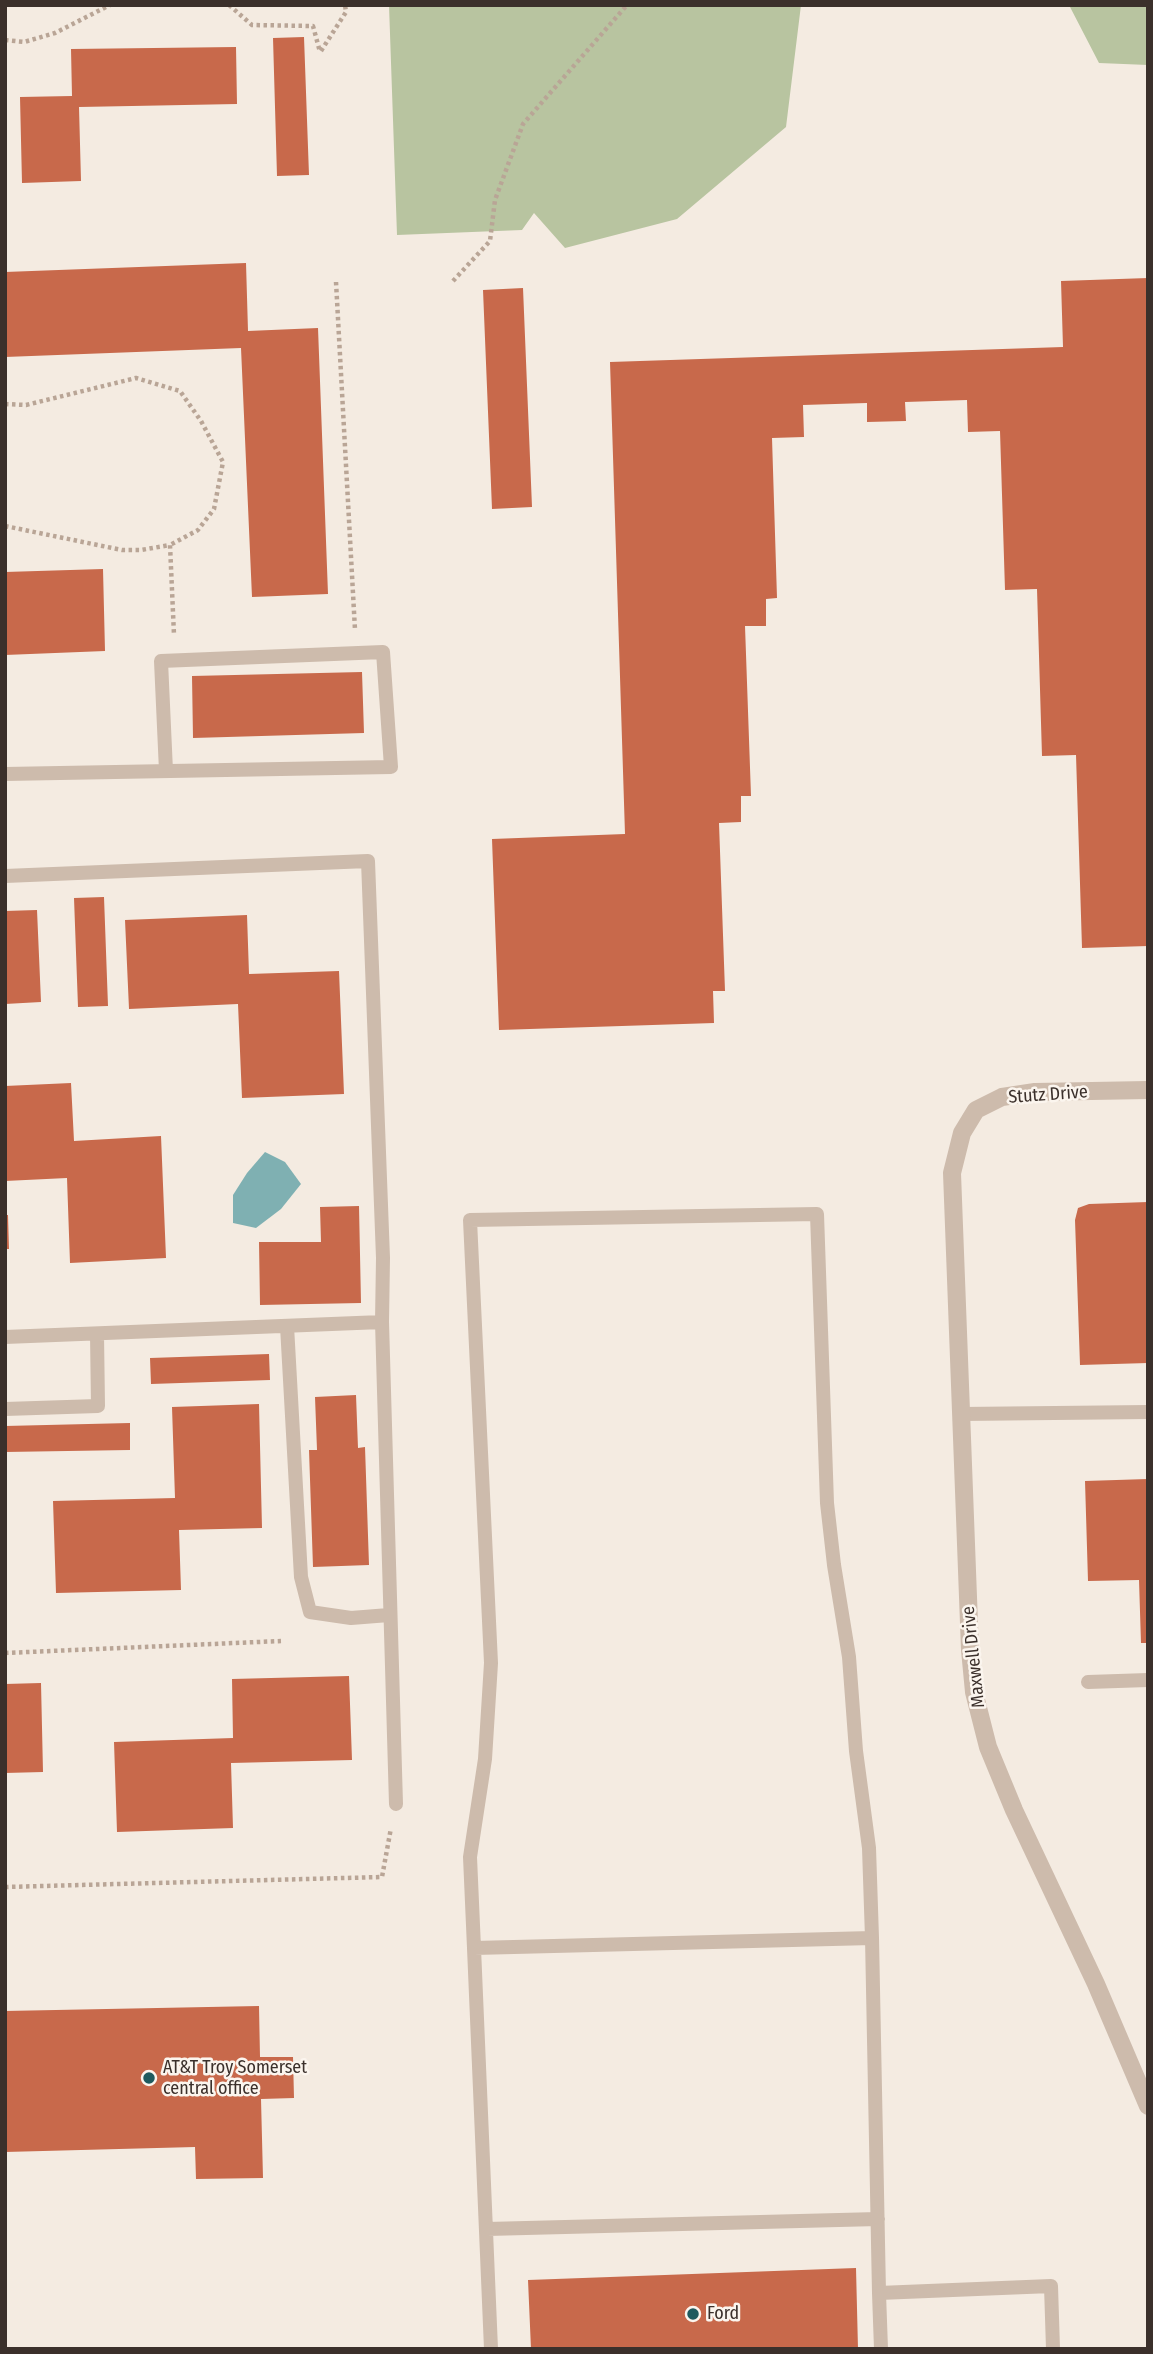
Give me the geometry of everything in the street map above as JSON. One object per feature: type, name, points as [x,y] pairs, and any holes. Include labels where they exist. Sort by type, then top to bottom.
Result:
[{"type":"street","name":"Stutz Drive","points":[[952,1173],[962,1133],[976,1110],[1002,1097],[1035,1092],[1148,1090]]},
{"type":"street","name":"Maxwell Drive","points":[[952,1173],[970,1650],[974,1692],[988,1747],[1014,1810],[1096,1984],[1148,2106]]},
{"type":"lane","points":[[5,774],[391,767],[383,652],[160,661],[166,771]]},
{"type":"lane","points":[[5,876],[368,861],[383,1258],[382,1322],[396,1804]]},
{"type":"lane","points":[[491,2349],[470,1857],[485,1759],[491,1663],[470,1220],[817,1214],[827,1503],[849,1657],[856,1751],[869,1848],[881,2349]]},
{"type":"lane","points":[[5,1337],[382,1322]]},
{"type":"lane","points":[[287,1326],[301,1577],[310,1612],[351,1618],[390,1615]]},
{"type":"lane","points":[[5,1409],[98,1406],[97,1334]]},
{"type":"lane","points":[[961,1415],[1148,1412]]},
{"type":"lane","points":[[1088,1682],[1148,1680]]},
{"type":"lane","points":[[474,1948],[872,1938]]},
{"type":"lane","points":[[487,2229],[878,2219]]},
{"type":"lane","points":[[879,2293],[1051,2286],[1053,2349]]},
{"type":"path","points":[[5,40],[24,42],[55,33],[110,5]]},
{"type":"path","points":[[229,5],[251,24],[313,26],[320,52],[346,12],[345,5]]},
{"type":"path","points":[[453,281],[490,241],[495,200],[523,124],[627,5]]},
{"type":"path","points":[[336,282],[356,653]]},
{"type":"path","points":[[5,404],[26,405],[136,378],[180,391],[201,421],[223,463],[214,509],[198,530],[170,545],[122,550],[5,526]]},
{"type":"path","points":[[170,545],[176,660]]},
{"type":"path","points":[[5,1653],[281,1641]]},
{"type":"path","points":[[5,1887],[382,1877],[396,1804]]},
{"type":"green space","points":[[389,5],[801,5],[786,127],[677,219],[565,248],[534,213],[522,230],[397,235]]},
{"type":"green space","points":[[1069,5],[1148,5],[1148,65],[1099,63]]},
{"type":"water","points":[[265,1152],[285,1162],[301,1184],[281,1209],[256,1228],[233,1223],[233,1195]]},
{"type":"building","points":[[304,37],[309,175],[277,176],[273,38]]},
{"type":"building","points":[[236,47],[237,104],[79,107],[81,181],[22,183],[20,97],[72,96],[71,49]]},
{"type":"building","points":[[246,263],[248,331],[318,328],[328,594],[252,597],[241,348],[5,357],[5,272]]},
{"type":"building","points":[[1148,278],[1148,946],[1082,948],[1076,755],[1042,756],[1037,589],[1005,590],[1000,431],[968,432],[967,400],[905,402],[906,421],[867,422],[867,403],[803,405],[804,437],[772,438],[777,598],[766,599],[766,626],[745,626],[751,796],[741,796],[741,822],[719,823],[725,991],[713,991],[714,1023],[499,1030],[492,839],[625,834],[610,362],[1063,347],[1061,281]]},
{"type":"building","points":[[523,288],[532,507],[492,509],[483,290]]},
{"type":"building","points":[[103,569],[105,651],[5,655],[5,572]]},
{"type":"building","points":[[362,672],[364,733],[193,738],[192,676]]},
{"type":"building","points":[[104,897],[108,1006],[78,1007],[74,898]]},
{"type":"building","points":[[37,910],[41,1002],[5,1004],[5,911]]},
{"type":"building","points":[[247,915],[249,974],[339,971],[344,1094],[242,1098],[238,1004],[129,1009],[125,920]]},
{"type":"building","points":[[71,1083],[74,1141],[161,1136],[166,1258],[70,1263],[67,1178],[5,1181],[5,1086]]},
{"type":"building","points":[[1148,1202],[1148,1363],[1080,1365],[1075,1220],[1078,1208],[1089,1204]]},
{"type":"building","points":[[359,1206],[361,1303],[260,1305],[259,1242],[321,1242],[320,1207]]},
{"type":"building","points":[[5,1215],[8,1215],[9,1249],[5,1249]]},
{"type":"building","points":[[269,1354],[270,1380],[151,1384],[150,1358]]},
{"type":"building","points":[[356,1395],[358,1448],[365,1447],[369,1565],[313,1567],[309,1450],[317,1450],[315,1397]]},
{"type":"building","points":[[259,1404],[262,1528],[179,1530],[181,1590],[56,1593],[53,1501],[175,1498],[172,1407]]},
{"type":"building","points":[[130,1423],[130,1450],[5,1452],[5,1426]]},
{"type":"building","points":[[1148,1479],[1148,1643],[1141,1643],[1139,1580],[1088,1581],[1085,1481]]},
{"type":"building","points":[[349,1676],[352,1760],[231,1763],[233,1828],[117,1832],[114,1742],[233,1738],[232,1679]]},
{"type":"building","points":[[41,1683],[43,1772],[5,1773],[5,1684]]},
{"type":"building","name":"AT&T Troy Somerset central office","points":[[259,2006],[260,2057],[293,2057],[294,2098],[261,2099],[263,2178],[196,2179],[195,2147],[5,2152],[5,2011]]},
{"type":"building","name":"Ford","points":[[856,2268],[858,2349],[531,2349],[528,2280]]},
{"type":"place","name":"AT&T Troy Somerset central office","points":[[149,2078]]},
{"type":"place","name":"Ford","points":[[693,2314]]}]
